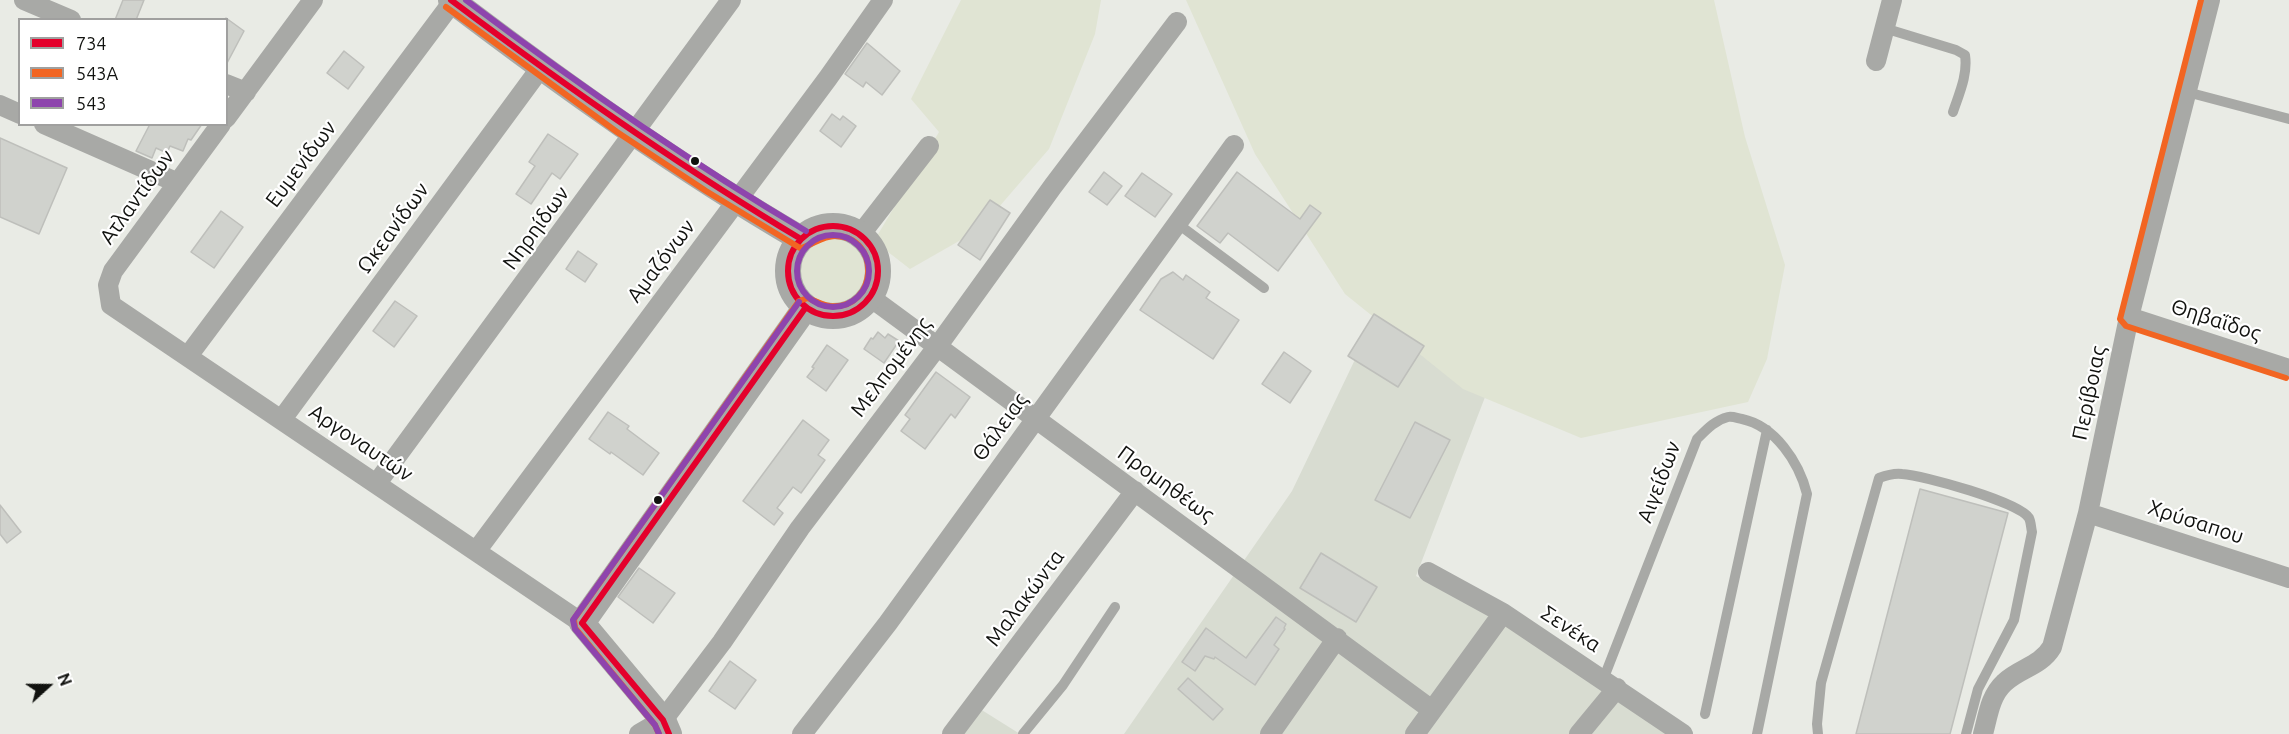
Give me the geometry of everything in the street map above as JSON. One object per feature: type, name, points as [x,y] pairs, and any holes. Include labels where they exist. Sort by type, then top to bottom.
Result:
[{"type":"street","points":[[24,0],[66,18]]},
{"type":"street","points":[[228,115],[313,0]]},
{"type":"street","name":"Νηρηίδων","points":[[377,483],[636,133],[731,0]]},
{"type":"street","name":"Αμαζόνων","points":[[477,550],[828,78],[883,0]]},
{"type":"street","points":[[1875,62],[1892,0]]},
{"type":"street","name":"Περίβοιας","points":[[1983,734],[1995,694],[2005,681],[2039,663],[2052,647],[2088,513],[2129,317],[2210,0]]},
{"type":"street","points":[[453,1],[636,133],[735,201],[801,239]]},
{"type":"street","name":"Ευμενίδων","points":[[188,356],[453,1]]},
{"type":"street","name":"Μελπομένης","points":[[639,734],[666,727],[800,528],[1177,22]]},
{"type":"street","name":"Ωκεανίδων","points":[[282,419],[542,66]]},
{"type":"street","points":[[228,85],[246,92]]},
{"type":"street","points":[[0,105],[18,113]]},
{"type":"street","points":[[49,126],[178,183]]},
{"type":"street","name":"Ατλαντίδων","points":[[111,304],[108,285],[113,271],[220,126]]},
{"type":"street","points":[[860,235],[929,146]]},
{"type":"street","name":"Θάλειας","points":[[802,734],[888,623],[1234,146]]},
{"type":"street","points":[[829,226],[844,227],[860,235],[868,242],[876,255],[879,269],[877,284],[870,297],[860,308],[846,315],[817,314],[806,307],[795,294],[789,280],[792,251],[801,239],[816,230],[829,226]]},
{"type":"street","name":"Προμηθέως","points":[[870,297],[1432,710]]},
{"type":"street","name":"Αργοναυτών","points":[[111,304],[582,622]]},
{"type":"street","points":[[666,727],[582,622],[806,307]]},
{"type":"street","name":"Θηβαΐδος","points":[[2129,317],[2289,369]]},
{"type":"street","name":"Μαλακώντα","points":[[952,734],[1135,491]]},
{"type":"street","name":"Χρύσαπου","points":[[2088,513],[2289,578]]},
{"type":"street","name":"Σενέκα","points":[[1428,572],[1503,613],[1683,734]]},
{"type":"street","points":[[1415,734],[1503,613]]},
{"type":"street","points":[[1270,734],[1337,638]]},
{"type":"street","points":[[1579,734],[1610,684]]},
{"type":"lane","points":[[1884,28],[1956,50],[1965,55],[1964,78],[1953,112]]},
{"type":"lane","points":[[2187,92],[2289,119]]},
{"type":"lane","points":[[1178,224],[1264,288]]},
{"type":"lane","name":"Αιγείδων","points":[[1610,684],[1697,439],[1710,426],[1729,416],[1754,422],[1767,430],[1791,457],[1802,473],[1807,494],[1757,734]]},
{"type":"lane","points":[[1705,714],[1767,430]]},
{"type":"lane","points":[[1818,734],[1821,683],[1880,478],[1898,474],[1935,479],[2015,507],[2029,518],[2032,532],[2014,620],[1978,689],[1966,734]]},
{"type":"lane","points":[[1023,734],[1063,685],[1115,607]]},
{"type":"shaded area","points":[[1384,299],[1492,379],[1416,576],[1514,628],[1672,734],[1124,734],[1292,491]]},
{"type":"shaded area","points":[[969,702],[1020,734],[944,734]]},
{"type":"green space","points":[[961,0],[1101,0],[1095,34],[1049,149],[986,222],[966,237],[910,269],[874,241],[939,132],[911,99]]},
{"type":"green space","points":[[1186,0],[1714,0],[1745,137],[1785,265],[1767,359],[1748,402],[1581,438],[1463,389],[1345,294],[1255,154]]},
{"type":"green space","points":[[834,235],[847,238],[859,245],[866,257],[869,270],[866,283],[859,295],[847,302],[834,305],[821,302],[809,295],[802,283],[799,270],[802,257],[809,245],[821,238]]},
{"type":"building","points":[[123,0],[144,0],[137,18],[116,18]]},
{"type":"building","points":[[228,19],[244,31],[228,61]]},
{"type":"building","points":[[867,43],[900,71],[882,95],[866,82],[863,87],[845,74]]},
{"type":"building","points":[[344,51],[364,67],[348,89],[327,73]]},
{"type":"building","points":[[832,114],[840,120],[843,116],[856,126],[841,147],[820,131]]},
{"type":"building","points":[[149,126],[201,126],[191,140],[188,139],[183,151],[170,146],[167,153],[156,148],[152,158],[136,151]]},
{"type":"building","points":[[548,134],[578,154],[560,179],[552,173],[531,204],[516,194],[535,166],[529,162]]},
{"type":"building","points":[[0,138],[67,168],[39,234],[0,217]]},
{"type":"building","points":[[1104,172],[1122,186],[1107,205],[1089,192]]},
{"type":"building","points":[[1237,172],[1300,219],[1310,205],[1321,213],[1278,271],[1228,233],[1220,243],[1197,226]]},
{"type":"building","points":[[1142,173],[1172,194],[1155,217],[1125,196]]},
{"type":"building","points":[[990,200],[1010,213],[980,260],[958,245]]},
{"type":"building","points":[[221,211],[243,227],[214,268],[191,252]]},
{"type":"building","points":[[578,251],[597,264],[585,282],[566,269]]},
{"type":"building","points":[[1173,272],[1183,280],[1186,275],[1210,292],[1206,298],[1239,320],[1213,359],[1140,310],[1161,279]]},
{"type":"building","points":[[395,301],[417,316],[394,347],[373,331]]},
{"type":"building","points":[[1374,314],[1424,346],[1398,387],[1348,356]]},
{"type":"building","points":[[878,332],[885,338],[888,334],[899,341],[884,363],[864,349]]},
{"type":"building","points":[[827,345],[848,360],[826,391],[807,377]]},
{"type":"building","points":[[1284,352],[1311,371],[1290,403],[1262,384]]},
{"type":"building","points":[[936,372],[970,397],[955,418],[951,414],[925,449],[901,431],[910,419],[905,415]]},
{"type":"building","points":[[608,412],[629,426],[627,429],[659,453],[643,475],[589,439]]},
{"type":"building","points":[[803,420],[829,440],[818,455],[825,460],[801,493],[793,487],[777,508],[783,513],[774,525],[743,501]]},
{"type":"building","points":[[1415,422],[1450,440],[1410,518],[1375,500]]},
{"type":"building","points":[[1920,489],[2008,513],[1950,734],[1856,734]]},
{"type":"building","points":[[0,505],[21,532],[7,543],[0,534]]},
{"type":"building","points":[[1321,553],[1377,587],[1356,622],[1300,588]]},
{"type":"building","points":[[639,568],[675,593],[653,623],[618,597]]},
{"type":"building","points":[[1276,617],[1286,624],[1274,645],[1279,649],[1255,685],[1215,657],[1214,659],[1205,656],[1195,671],[1182,662],[1206,628],[1246,658]]},
{"type":"building","points":[[730,661],[756,680],[735,709],[709,691]]},
{"type":"building","points":[[1188,678],[1223,709],[1213,720],[1178,689]]},
{"type":"transit line","name":"734","points":[[451,0],[623,124],[711,183],[801,239]]},
{"type":"transit line","name":"543","points":[[466,0],[633,120],[806,231]]},
{"type":"transit line","name":"543A","points":[[2201,0],[2120,319],[2126,326],[2286,378]]},
{"type":"transit line","name":"543A","points":[[446,7],[617,132],[706,191],[800,248],[835,236],[850,239],[861,248],[867,259],[868,273],[865,286],[858,297],[846,304],[830,306],[808,298],[799,301],[574,619],[575,628],[655,725],[659,734]]},
{"type":"transit line","name":"734","points":[[833,226],[850,230],[865,239],[874,254],[878,271],[874,288],[865,303],[850,312],[833,316],[816,312],[801,303],[792,288],[788,271],[792,254],[801,239],[816,230],[833,226]]},
{"type":"transit line","name":"543","points":[[833,235],[853,241],[863,251],[869,271],[863,291],[853,301],[833,307],[813,301],[803,291],[797,271],[803,251],[813,241],[833,235]]},
{"type":"transit line","name":"543","points":[[659,734],[655,725],[575,629],[573,620],[799,302]]},
{"type":"transit line","name":"734","points":[[582,623],[806,307]]},
{"type":"transit line","name":"734","points":[[582,623],[663,720],[669,734]]}]
